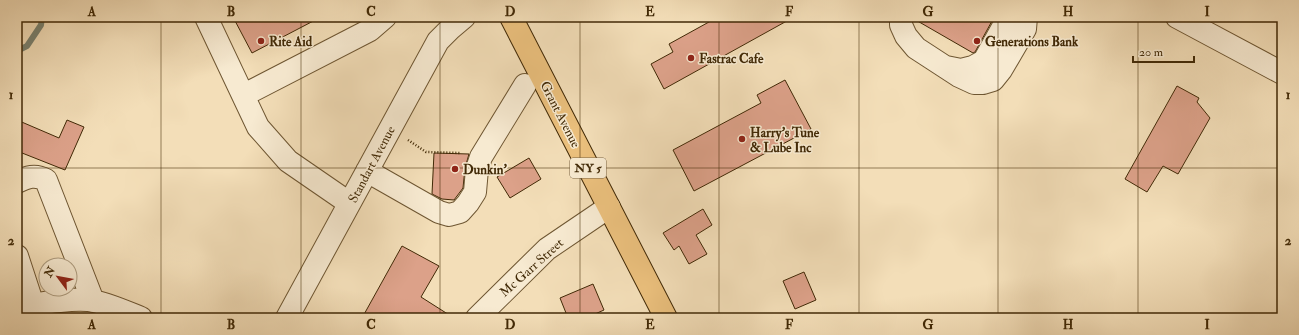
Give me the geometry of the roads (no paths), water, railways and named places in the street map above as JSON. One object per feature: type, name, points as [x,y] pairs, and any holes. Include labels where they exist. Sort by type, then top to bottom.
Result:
[{"type":"highway","name":"Grant Avenue","points":[[511,17],[666,318]]},
{"type":"street","points":[[190,17],[207,49],[244,95]]},
{"type":"street","points":[[198,17],[229,76]]},
{"type":"street","points":[[206,17],[258,127],[288,161],[350,203]]},
{"type":"street","points":[[244,95],[370,30],[385,17]]},
{"type":"street","name":"Standart Avenue","points":[[287,318],[438,41],[464,17]]},
{"type":"street","points":[[901,17],[903,31],[916,48],[953,72],[974,83],[983,84],[993,80],[1001,70],[1025,29],[1026,17]]},
{"type":"street","points":[[953,72],[973,67],[984,61],[1002,29],[1018,17]]},
{"type":"street","points":[[953,72],[972,78],[982,75],[991,69],[1022,17]]},
{"type":"street","points":[[1177,17],[1282,73]]},
{"type":"street","points":[[367,171],[439,212],[449,215],[460,212],[475,192],[477,169],[481,157],[525,85]]},
{"type":"street","points":[[17,182],[31,176],[39,176],[46,180],[93,301]]},
{"type":"street","name":"Mc Garr Street","points":[[477,318],[547,249],[609,207]]},
{"type":"street","points":[[17,256],[25,306],[72,300],[93,301],[118,308],[141,318]]},
{"type":"waterway","points":[[17,51],[27,46],[41,25],[42,17]]},
{"type":"place","name":"Rite Aid","points":[[261,41]]},
{"type":"place","name":"Generations Bank","points":[[977,41]]},
{"type":"place","name":"Fastrac Cafe","points":[[691,58]]},
{"type":"place","name":"Harry's Tune & Lube Inc","points":[[742,139]]},
{"type":"place","name":"Dunkin'","points":[[455,169]]}]
